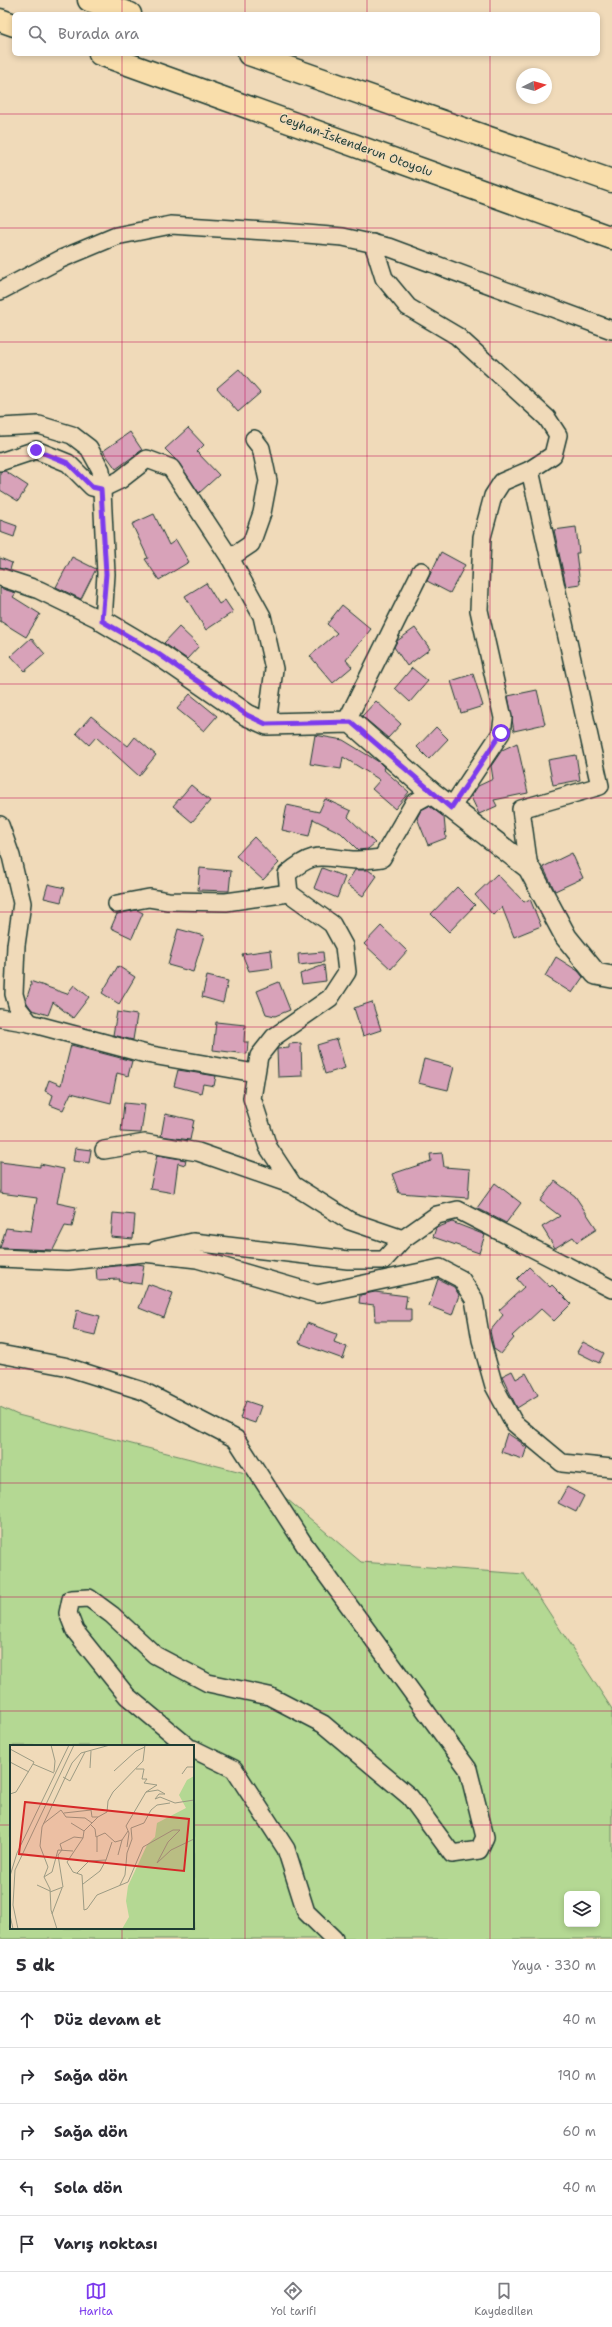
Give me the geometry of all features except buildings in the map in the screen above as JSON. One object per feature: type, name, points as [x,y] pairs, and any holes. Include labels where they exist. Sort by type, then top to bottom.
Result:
[{"type":"highway","points":[[88,0],[124,12]]},
{"type":"highway","points":[[0,20],[12,24]]},
{"type":"highway","name":"Ceyhan-İskenderun Otoyolu","points":[[106,56],[612,238]]},
{"type":"highway","points":[[254,56],[612,180]]},
{"type":"street","points":[[0,291],[61,259],[116,236],[171,225],[343,237],[373,244],[396,250],[612,330]]},
{"type":"street","points":[[373,244],[384,278],[408,307],[457,336],[547,418],[558,435],[553,455],[530,470],[502,482],[492,496],[482,537],[479,610],[503,718],[501,733],[451,808]]},
{"type":"street","points":[[0,427],[39,425],[72,434],[89,448],[101,470],[106,574],[102,621]]},
{"type":"street","points":[[230,558],[251,544],[262,513],[268,481],[261,448],[254,439]]},
{"type":"street","points":[[0,462],[36,450],[68,463],[92,487],[101,489],[120,480],[147,459],[171,468],[230,558],[262,616],[274,670],[266,724]]},
{"type":"street","points":[[530,470],[600,786],[521,809],[528,868],[566,937],[596,974],[612,977]]},
{"type":"street","points":[[346,722],[421,570]]},
{"type":"street","points":[[0,577],[39,590],[102,621],[157,653],[247,715],[266,724],[351,722],[432,793],[528,868]]},
{"type":"street","points":[[289,892],[287,874],[300,863],[318,855],[357,860],[382,858],[414,803],[432,793]]},
{"type":"street","points":[[0,825],[11,856],[22,903],[16,945],[14,994],[18,1008],[30,1024]]},
{"type":"street","points":[[117,904],[149,898],[168,901],[226,902],[289,892],[332,924],[344,946],[347,972],[330,998],[274,1037],[259,1056],[255,1073],[252,1098],[268,1147],[293,1185]]},
{"type":"street","points":[[0,1018],[30,1024],[146,1054],[255,1073]]},
{"type":"street","points":[[104,1150],[145,1143],[198,1152],[293,1185],[350,1221],[404,1239]]},
{"type":"street","points":[[0,1258],[68,1261],[144,1253],[193,1242],[348,1260],[384,1260],[404,1239],[437,1215],[458,1210],[612,1288]]},
{"type":"street","points":[[144,1253],[197,1259],[316,1294],[440,1268],[461,1278],[474,1299],[481,1340],[494,1386],[514,1423],[562,1464],[612,1468]]},
{"type":"street","points":[[0,1354],[64,1366],[143,1391],[236,1439],[304,1544],[468,1769],[485,1837],[479,1850],[452,1854],[410,1797],[323,1724],[269,1696],[208,1683],[155,1655],[112,1615],[89,1598],[71,1599],[68,1613],[75,1631],[127,1696],[185,1745]]},
{"type":"street","points":[[194,1749],[234,1769],[286,1849],[306,1912],[334,1939]]},
{"type":"green space","points":[[0,1407],[18,1415],[261,1477],[361,1562],[524,1574],[612,1709],[612,1939],[0,1939]]},
{"type":"route","points":[[36,450],[68,463],[92,487],[101,489],[102,529],[106,574],[102,621],[157,653],[247,715],[266,724],[351,722],[451,808],[501,733]]}]
